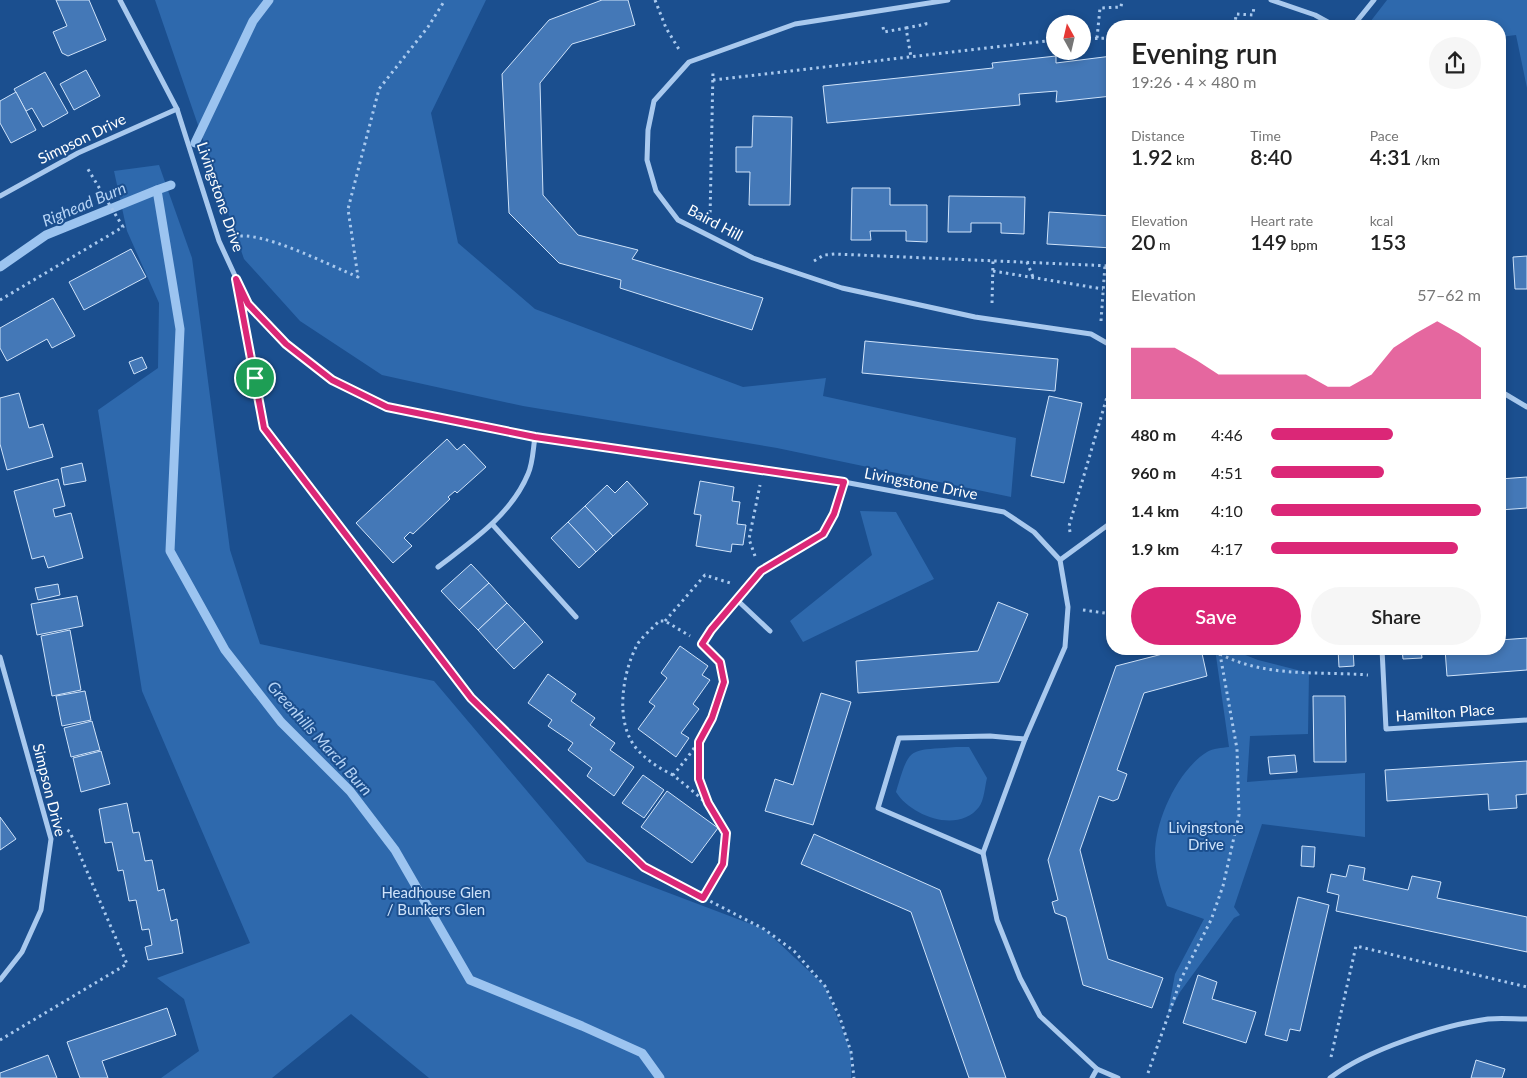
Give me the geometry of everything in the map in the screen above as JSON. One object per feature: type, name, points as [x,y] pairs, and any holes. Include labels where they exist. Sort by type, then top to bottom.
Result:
[{"type":"street","name":"Livingstone Drive","points":[[120,0],[177,109],[219,242],[248,304],[286,344],[332,380],[387,407],[535,437],[844,482],[1004,512],[1034,532],[1060,560]]},
{"type":"street","name":"Baird Hill","points":[[948,0],[795,24],[688,62],[654,102],[648,130],[647,160],[656,191],[678,220],[753,258],[842,288],[991,319],[1091,334],[1106,342]]},
{"type":"street","points":[[1271,0],[1324,20]]},
{"type":"street","points":[[1358,20],[1374,0]]},
{"type":"street","name":"Simpson Drive","points":[[0,196],[78,154],[177,109]]},
{"type":"street","points":[[1506,395],[1527,407]]},
{"type":"street","points":[[438,567],[492,524],[513,500],[529,473],[535,437]]},
{"type":"street","points":[[702,644],[745,587],[761,571],[823,534],[834,514],[844,482]]},
{"type":"street","points":[[492,524],[576,617]]},
{"type":"street","points":[[1106,526],[1060,560],[1068,607],[1065,647],[1025,739],[983,853],[997,920],[1020,978],[1040,1016],[1097,1069],[1118,1078]]},
{"type":"street","points":[[736,599],[770,631]]},
{"type":"street","name":"Hamilton Place","points":[[1382,655],[1386,730],[1527,720]]},
{"type":"street","name":"Simpson Drive","points":[[0,657],[51,839],[41,910],[22,952],[0,980]]},
{"type":"street","points":[[983,853],[878,808],[900,738],[990,736],[1025,739]]},
{"type":"street","points":[[1330,1078],[1341,1069],[1436,1030],[1489,1019],[1527,1018]]},
{"type":"street","points":[[1092,1078],[1097,1069]]},
{"type":"path","points":[[219,242],[240,235],[269,240],[358,277],[348,210],[379,89],[428,27],[445,0]]},
{"type":"path","points":[[655,0],[666,28],[688,62]]},
{"type":"path","points":[[1097,38],[1100,8],[1121,7],[1122,0]]},
{"type":"path","points":[[1236,20],[1236,14],[1253,16],[1255,0]]},
{"type":"path","points":[[881,9],[884,32],[906,28],[911,57]]},
{"type":"path","points":[[1091,38],[1106,38]]},
{"type":"path","points":[[714,80],[1046,41]]},
{"type":"path","points":[[709,235],[714,80],[713,52]]},
{"type":"path","points":[[0,300],[123,227],[78,154]]},
{"type":"path","points":[[798,273],[824,255],[829,254],[1105,265],[1100,339]]},
{"type":"path","points":[[991,319],[993,261]]},
{"type":"path","points":[[1027,262],[1033,278]]},
{"type":"path","points":[[993,271],[1103,289]]},
{"type":"path","points":[[243,316],[264,428],[471,698],[644,867],[764,929],[794,951],[825,986],[840,1018],[851,1052],[854,1078]]},
{"type":"path","points":[[1075,549],[1069,526],[1106,400]]},
{"type":"path","points":[[749,539],[756,506]]},
{"type":"path","points":[[708,803],[673,775],[653,764],[635,747],[624,723],[623,698],[628,670],[636,646],[659,622],[665,621],[705,575],[745,587]]},
{"type":"path","points":[[1068,607],[1106,613]]},
{"type":"path","points":[[665,621],[702,644],[720,662],[724,682],[712,718],[699,742],[673,775]]},
{"type":"path","points":[[1148,1073],[1181,979],[1211,920],[1223,886],[1239,815],[1237,749],[1220,655]]},
{"type":"path","points":[[1222,655],[1239,664],[1277,672],[1383,676]]},
{"type":"path","points":[[699,742],[699,779],[708,803],[726,833],[723,864],[703,898]]},
{"type":"path","points":[[0,1040],[127,964],[70,832],[44,813]]},
{"type":"path","points":[[1331,1057],[1356,946],[1527,987]]},
{"type":"green space","points":[[155,0],[486,0],[431,113],[458,243],[535,309],[743,387],[826,378],[823,396],[1016,438],[1011,497],[777,448],[523,406],[382,375],[300,321],[244,259]]},
{"type":"green space","points":[[1387,0],[1527,0],[1527,88],[1516,35],[1506,36],[1506,20],[1372,20]]},
{"type":"green space","name":"Headhouse Glen / Bunkers Glen","points":[[159,165],[192,258],[230,550],[260,644],[434,681],[587,862],[764,929],[825,986],[851,1052],[851,1078],[429,1078],[351,1014],[272,1078],[161,1078],[199,1051],[184,999],[157,978],[250,943],[142,691],[98,410],[158,368],[159,303],[127,231],[114,171]]},
{"type":"green space","points":[[860,511],[896,512],[934,579],[803,642],[790,621],[872,555]]},
{"type":"green space","name":"Livingstone Drive","points":[[1216,655],[1245,655],[1309,673],[1308,734],[1250,736],[1247,782],[1365,773],[1365,837],[1262,824],[1234,907],[1240,915],[1234,918],[1180,992],[1167,1017],[1175,974],[1204,919],[1167,906],[1156,867],[1155,854],[1159,826],[1170,797],[1178,783],[1196,760],[1207,752],[1229,747]]},
{"type":"green space","points":[[969,747],[987,778],[979,807],[970,815],[959,819],[947,820],[935,819],[923,814],[903,801],[896,792],[908,758],[913,753],[928,749]]},
{"type":"building","points":[[56,0],[89,0],[106,40],[68,56],[62,53],[53,32],[67,26]]},
{"type":"building","points":[[602,0],[628,0],[635,25],[572,44],[540,83],[543,195],[578,235],[638,250],[632,259],[763,298],[752,330],[620,288],[621,280],[559,263],[509,213],[502,74],[549,20]]},
{"type":"building","points":[[1046,57],[1046,60],[1056,60],[1056,63],[1106,57],[1106,97],[1056,102],[1057,91],[1019,94],[1020,105],[827,123],[823,86],[993,68],[992,63]]},
{"type":"building","points":[[86,70],[100,96],[74,110],[60,84]]},
{"type":"building","points":[[45,72],[68,113],[43,127],[32,108],[26,111],[14,89]]},
{"type":"building","points":[[16,92],[36,130],[11,143],[0,123],[0,101]]},
{"type":"building","points":[[753,116],[792,117],[790,205],[749,205],[750,172],[736,172],[736,147],[752,147]]},
{"type":"building","points":[[852,188],[890,188],[890,205],[927,205],[927,242],[906,241],[906,231],[870,231],[871,240],[851,240]]},
{"type":"building","points":[[949,196],[1025,197],[1024,234],[1001,233],[1001,223],[971,223],[971,232],[948,232]]},
{"type":"building","points":[[1049,212],[1106,216],[1106,248],[1047,244]]},
{"type":"building","points":[[131,249],[146,277],[84,310],[69,282]]},
{"type":"building","points":[[1527,256],[1527,289],[1515,289],[1513,257]]},
{"type":"building","points":[[53,298],[75,336],[52,348],[47,339],[7,361],[0,348],[0,328]]},
{"type":"building","points":[[865,341],[1058,359],[1055,391],[862,373]]},
{"type":"building","points":[[142,357],[147,368],[134,374],[129,362]]},
{"type":"building","points":[[19,393],[29,428],[43,424],[53,457],[7,470],[0,444],[0,398]]},
{"type":"building","points":[[1049,396],[1082,403],[1064,483],[1031,476]]},
{"type":"building","points":[[447,439],[457,450],[464,444],[486,467],[457,493],[455,491],[448,497],[450,499],[413,534],[410,532],[404,538],[412,546],[393,563],[356,523]]},
{"type":"building","points":[[82,463],[86,481],[64,485],[61,468]]},
{"type":"building","points":[[1527,477],[1527,508],[1506,510],[1506,479]]},
{"type":"building","points":[[58,479],[65,506],[53,509],[55,517],[71,513],[83,558],[48,568],[44,556],[32,559],[14,491]]},
{"type":"building","points":[[627,481],[648,504],[613,536],[585,506],[607,485],[615,493]]},
{"type":"building","points":[[700,481],[734,487],[732,501],[740,502],[737,524],[746,525],[743,545],[732,544],[731,552],[696,546],[701,515],[694,514]]},
{"type":"building","points":[[585,506],[613,536],[596,552],[568,522]]},
{"type":"building","points":[[568,522],[596,552],[579,568],[551,538]]},
{"type":"building","points":[[471,564],[489,583],[459,610],[441,591]]},
{"type":"building","points":[[489,583],[507,603],[478,630],[459,610]]},
{"type":"building","points":[[58,584],[60,595],[38,600],[35,588]]},
{"type":"building","points":[[77,596],[83,626],[37,635],[31,604]]},
{"type":"building","points":[[998,602],[1028,614],[999,682],[858,693],[856,661],[978,651]]},
{"type":"building","points":[[507,603],[525,622],[496,650],[478,630]]},
{"type":"building","points":[[525,622],[543,642],[514,669],[496,650]]},
{"type":"building","points":[[70,630],[81,690],[52,696],[41,636]]},
{"type":"building","points":[[1527,638],[1527,670],[1447,676],[1445,655],[1506,655],[1506,640]]},
{"type":"building","points":[[680,646],[708,666],[702,675],[710,680],[693,704],[699,709],[681,733],[689,738],[676,757],[638,729],[655,706],[649,702],[667,678],[661,673]]},
{"type":"building","points":[[1159,655],[1202,655],[1207,676],[1144,693],[1117,770],[1127,774],[1118,799],[1113,801],[1099,796],[1080,850],[1108,959],[1163,978],[1152,1008],[1083,985],[1066,917],[1055,913],[1052,902],[1058,900],[1048,860],[1116,666]]},
{"type":"building","points":[[1338,655],[1353,655],[1354,666],[1339,667]]},
{"type":"building","points":[[1403,655],[1422,655],[1422,658],[1403,659]]},
{"type":"building","points":[[548,674],[576,694],[571,701],[595,718],[590,725],[615,743],[610,750],[634,767],[614,796],[587,776],[592,768],[568,750],[573,743],[548,726],[552,720],[528,703]]},
{"type":"building","points":[[85,691],[91,720],[62,726],[56,696]]},
{"type":"building","points":[[821,693],[851,702],[813,825],[765,811],[775,779],[793,785]]},
{"type":"building","points":[[1313,696],[1345,696],[1346,762],[1314,762]]},
{"type":"building","points":[[92,721],[100,750],[71,757],[64,728]]},
{"type":"building","points":[[101,751],[110,784],[81,792],[73,758]]},
{"type":"building","points":[[1295,755],[1297,772],[1270,774],[1268,757]]},
{"type":"building","points":[[1527,761],[1527,794],[1516,795],[1517,808],[1489,810],[1488,794],[1387,801],[1385,770]]},
{"type":"building","points":[[643,775],[664,790],[644,818],[622,803]]},
{"type":"building","points":[[667,791],[718,828],[692,863],[641,827]]},
{"type":"building","points":[[127,803],[133,833],[139,832],[145,861],[152,860],[158,891],[164,889],[171,921],[177,919],[183,953],[148,960],[145,947],[152,945],[149,929],[142,930],[136,900],[129,901],[123,870],[118,871],[112,842],[105,843],[99,809]]},
{"type":"building","points":[[0,817],[16,839],[0,850]]},
{"type":"building","points":[[814,834],[940,890],[1006,1078],[969,1078],[911,912],[801,864]]},
{"type":"building","points":[[1302,846],[1315,847],[1314,867],[1301,866]]},
{"type":"building","points":[[1349,865],[1365,868],[1363,880],[1408,890],[1412,876],[1441,882],[1437,898],[1527,917],[1527,952],[1336,911],[1339,895],[1327,892],[1331,874],[1346,877]]},
{"type":"building","points":[[1298,897],[1329,905],[1300,1031],[1290,1029],[1287,1041],[1265,1035]]},
{"type":"building","points":[[1198,975],[1217,982],[1212,999],[1256,1012],[1246,1043],[1183,1023]]},
{"type":"building","points":[[167,1008],[176,1035],[102,1061],[108,1078],[80,1078],[67,1042]]},
{"type":"building","points":[[48,1055],[57,1078],[0,1078],[0,1073]]},
{"type":"building","points":[[1476,1060],[1505,1069],[1502,1078],[1471,1078]]},
{"type":"waterway","name":"Righead Burn","points":[[195,143],[253,21],[269,0]]},
{"type":"waterway","name":"Greenhills March Burn","points":[[171,185],[157,190],[180,329],[170,551],[225,650],[281,722],[350,791],[395,850],[470,980],[642,1053],[660,1078]]},
{"type":"waterway","name":"Righead Burn","points":[[0,267],[46,235],[157,190]]},
{"type":"route","points":[[236,279],[248,304],[286,344],[332,380],[387,407],[535,437],[844,482],[834,514],[823,534],[761,571],[745,587],[702,644],[720,662],[724,682],[712,718],[699,742],[699,779],[708,803],[726,833],[723,864],[703,898],[644,867],[471,698],[264,428],[255,378],[236,279]]}]
